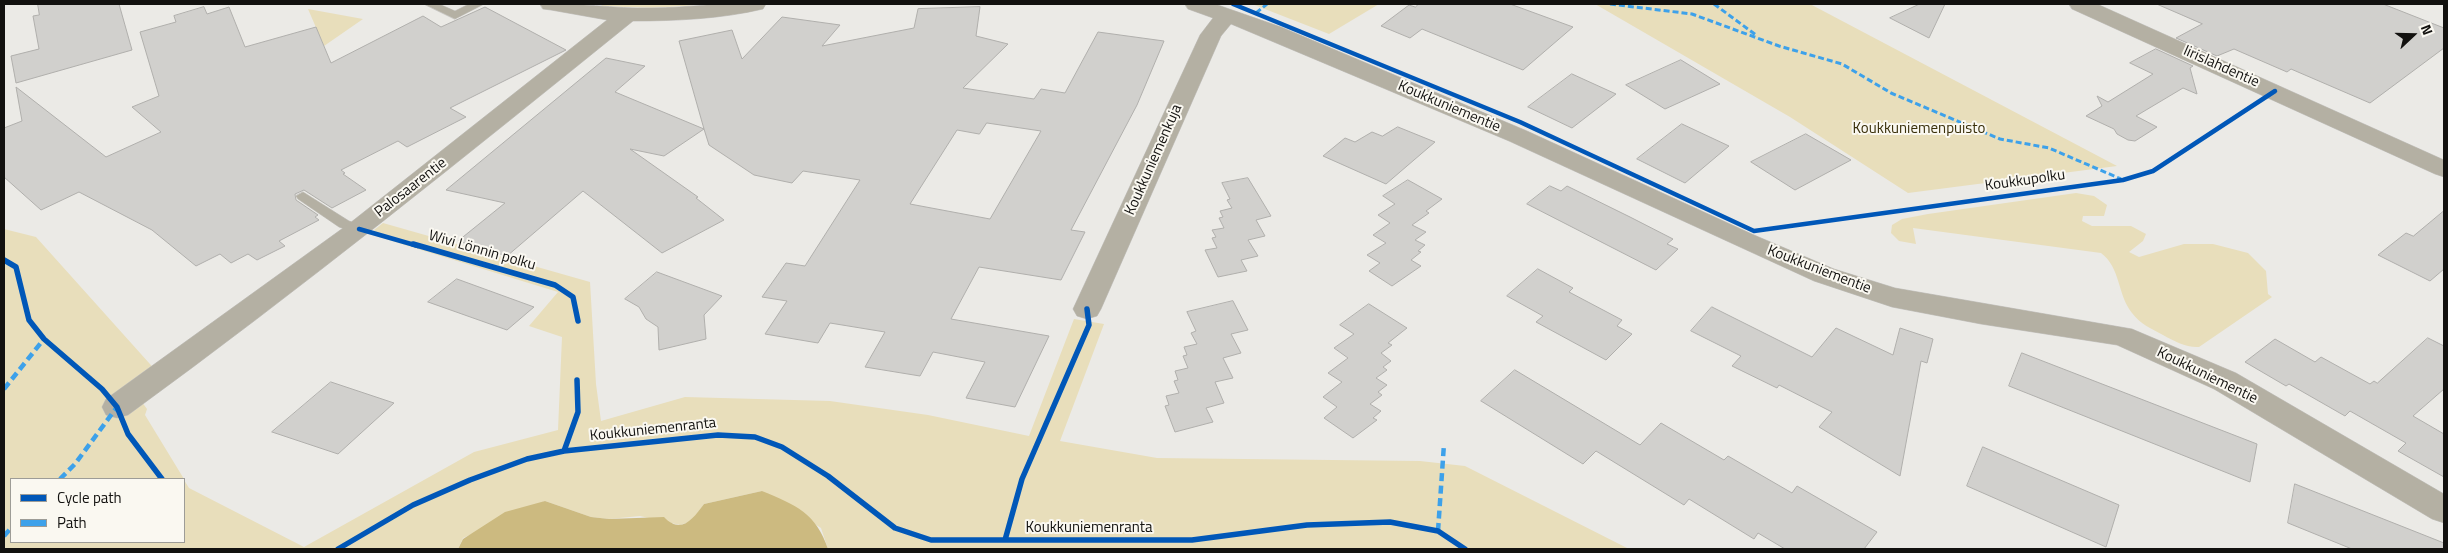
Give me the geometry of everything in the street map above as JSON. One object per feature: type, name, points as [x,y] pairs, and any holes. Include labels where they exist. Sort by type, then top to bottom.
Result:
[{"type":"street","points":[[551,4],[627,15],[690,13],[755,4]]},
{"type":"street","name":"Koukkuniementie","points":[[1196,4],[1227,15],[1518,136],[1736,237],[1824,275],[1892,297],[1981,314],[2122,336],[2225,382],[2444,510]]},
{"type":"street","name":"Iirislahdentie","points":[[2080,4],[2444,169]]},
{"type":"street","name":"Palosaarentie","points":[[116,407],[197,350],[359,229],[627,15]]},
{"type":"street","name":"Koukkuniemenkuja","points":[[1087,309],[1207,44],[1227,15]]},
{"type":"lane","points":[[430,4],[455,15],[478,4]]},
{"type":"lane","points":[[303,196],[344,224],[359,229]]},
{"type":"green space","points":[[603,4],[715,4],[651,8],[601,6]]},
{"type":"green space","points":[[1252,4],[1379,4],[1329,34]]},
{"type":"green space","name":"Koukkuniemenpuisto","points":[[1595,4],[1810,4],[2117,166],[1908,193],[1790,117]]},
{"type":"green space","points":[[308,9],[363,19],[324,46]]},
{"type":"green space","points":[[2076,193],[2094,196],[2107,205],[2104,216],[2083,216],[2082,221],[2092,226],[2131,226],[2146,234],[2143,241],[2129,252],[2139,257],[2184,244],[2213,244],[2248,253],[2266,271],[2268,294],[2272,297],[2199,347],[2190,346],[2176,342],[2155,331],[2135,317],[2127,306],[2112,266],[2101,253],[1913,228],[1916,244],[1899,241],[1891,233],[1892,225],[1902,219]]},
{"type":"green space","points":[[383,223],[590,282],[596,384],[601,421],[685,397],[830,401],[928,415],[1029,436],[1074,319],[1104,324],[1060,441],[1157,458],[1420,461],[1465,466],[1629,549],[828,549],[821,528],[762,491],[704,504],[692,521],[680,525],[640,516],[609,519],[591,517],[545,501],[463,538],[458,549],[4,549],[4,229],[36,237],[158,373],[134,391],[147,409],[145,415],[183,478],[10,478],[10,543],[185,543],[185,482],[189,488],[304,547],[474,452],[558,430],[562,337],[529,326],[558,292],[369,234]]},
{"type":"shaded area","points":[[762,491],[795,506],[811,519],[823,537],[828,549],[458,549],[463,539],[505,512],[545,501],[591,517],[609,519],[664,517],[676,525],[681,525],[696,515],[704,504]]},
{"type":"building","points":[[38,4],[119,4],[132,50],[16,83],[11,56],[39,49],[33,16],[39,15]]},
{"type":"building","points":[[1419,4],[1510,4],[1573,27],[1523,70],[1422,29],[1410,38],[1381,26],[1409,5],[1415,7]]},
{"type":"building","points":[[1920,4],[1945,4],[1929,38],[1890,18]]},
{"type":"building","points":[[2157,4],[2383,4],[2444,28],[2444,48],[2370,103],[2291,69],[2287,72],[2234,49],[2217,56],[2176,38],[2202,24]]},
{"type":"building","points":[[204,7],[207,14],[229,7],[245,47],[316,27],[331,63],[423,16],[441,27],[485,7],[566,50],[450,108],[466,117],[407,147],[398,141],[341,170],[345,173],[343,174],[366,190],[332,208],[304,190],[295,194],[296,200],[318,215],[315,217],[319,220],[279,241],[285,246],[257,260],[248,254],[231,263],[220,254],[196,266],[152,230],[79,192],[41,210],[4,177],[4,128],[22,121],[16,87],[106,157],[161,132],[132,107],[159,96],[140,32],[176,22],[174,16]]},
{"type":"building","points":[[980,7],[976,36],[1008,44],[963,88],[1034,99],[1041,89],[1065,93],[1098,32],[1164,41],[1137,105],[1071,230],[1085,232],[1061,280],[979,267],[951,319],[1049,336],[1015,407],[966,398],[985,362],[933,352],[920,376],[865,367],[885,332],[830,323],[818,343],[765,334],[787,301],[762,297],[786,263],[805,266],[860,180],[803,171],[792,183],[754,175],[709,145],[679,41],[732,30],[742,59],[782,17],[840,25],[822,46],[914,28],[918,9]],"holes":[[[987,123],[1041,131],[990,219],[910,204],[957,130],[979,134]]]},
{"type":"building","points":[[2156,49],[2193,66],[2190,68],[2197,94],[2183,88],[2136,116],[2157,127],[2135,141],[2128,140],[2117,134],[2114,129],[2086,116],[2102,106],[2097,96],[2108,102],[2153,74],[2130,63]]},
{"type":"building","points":[[606,58],[645,66],[615,92],[704,129],[664,156],[630,149],[698,197],[696,198],[724,220],[662,253],[583,191],[507,256],[458,241],[505,203],[446,190]]},
{"type":"building","points":[[1681,60],[1720,84],[1665,109],[1626,85]]},
{"type":"building","points":[[1572,74],[1616,94],[1572,128],[1528,107]]},
{"type":"building","points":[[1682,124],[1729,146],[1685,183],[1637,159]]},
{"type":"building","points":[[1398,127],[1435,142],[1386,184],[1323,156],[1345,138],[1355,142],[1372,132],[1382,136]]},
{"type":"building","points":[[1806,134],[1851,160],[1795,190],[1751,162]]},
{"type":"building","points":[[1248,178],[1271,216],[1256,220],[1265,236],[1248,240],[1258,256],[1241,260],[1247,271],[1218,277],[1205,250],[1217,248],[1212,238],[1216,237],[1212,230],[1224,228],[1219,218],[1223,217],[1220,211],[1232,208],[1227,200],[1230,199],[1222,183]]},
{"type":"building","points":[[1408,180],[1442,199],[1426,211],[1429,213],[1412,225],[1426,232],[1415,240],[1425,245],[1418,251],[1421,252],[1411,260],[1421,266],[1392,286],[1369,271],[1380,263],[1367,255],[1386,243],[1373,235],[1390,223],[1378,215],[1395,204],[1383,196]]},
{"type":"building","points":[[1550,186],[1561,191],[1567,186],[1630,217],[1673,239],[1667,244],[1678,249],[1656,270],[1527,204]]},
{"type":"building","points":[[2444,211],[2444,269],[2430,281],[2378,255],[2406,233],[2413,236]]},
{"type":"building","points":[[1538,269],[1573,288],[1569,292],[1622,320],[1617,326],[1632,334],[1606,360],[1536,322],[1543,316],[1507,296]]},
{"type":"building","points":[[657,272],[722,296],[704,315],[706,339],[659,350],[658,327],[646,319],[639,307],[625,299]]},
{"type":"building","points":[[457,279],[534,307],[507,330],[428,302]]},
{"type":"building","points":[[1233,301],[1248,330],[1231,334],[1241,353],[1223,358],[1233,378],[1215,382],[1224,403],[1206,408],[1213,422],[1175,432],[1165,406],[1169,405],[1166,396],[1179,393],[1174,381],[1178,380],[1175,371],[1188,368],[1183,356],[1187,355],[1184,347],[1197,344],[1191,333],[1196,331],[1187,312]]},
{"type":"building","points":[[1369,304],[1407,328],[1388,343],[1392,345],[1381,353],[1391,361],[1383,367],[1387,370],[1376,378],[1387,385],[1378,392],[1382,395],[1370,404],[1381,411],[1373,418],[1377,420],[1353,438],[1324,418],[1337,407],[1323,397],[1342,382],[1328,373],[1348,358],[1334,348],[1354,334],[1340,325]]},
{"type":"building","points":[[1712,307],[1812,357],[1836,328],[1893,355],[1900,328],[1933,339],[1927,363],[1921,361],[1900,476],[1819,427],[1832,412],[1779,385],[1777,388],[1732,366],[1741,356],[1691,331]]},
{"type":"building","points":[[2428,338],[2444,346],[2444,389],[2413,416],[2444,434],[2444,477],[2398,451],[2406,443],[2350,411],[2345,416],[2289,384],[2286,386],[2245,362],[2275,339],[2315,362],[2321,357],[2370,384],[2374,381],[2377,383]]},
{"type":"building","points":[[2022,353],[2257,444],[2250,482],[2009,386]]},
{"type":"building","points":[[1515,370],[1640,445],[1661,423],[1724,460],[1728,456],[1792,493],[1797,486],[1877,532],[1864,549],[1785,549],[1758,533],[1754,539],[1689,499],[1684,505],[1596,451],[1583,464],[1481,401]]},
{"type":"building","points":[[331,382],[394,403],[338,454],[272,432]]},
{"type":"building","points":[[1983,447],[2119,505],[2106,547],[1967,486]]},
{"type":"building","points":[[2295,484],[2444,543],[2444,549],[2352,549],[2288,523]]},
{"type":"marked path","points":[[1256,13],[1267,4]]},
{"type":"marked path","points":[[1610,4],[1692,14],[1779,46],[1842,64],[1891,93],[2000,139],[2049,148],[2121,179]]},
{"type":"marked path","points":[[1714,4],[1756,35]]},
{"type":"marked path","points":[[4,389],[44,339]]},
{"type":"marked path","points":[[61,478],[75,464],[117,407]]},
{"type":"marked path","points":[[1438,531],[1444,444]]},
{"type":"marked path","points":[[4,536],[10,529]]},
{"type":"cycle path","name":"Koukkupolku","points":[[1233,4],[1520,122],[1754,231],[2123,180],[2153,171],[2275,91]]},
{"type":"cycle path","name":"Wivi Lönnin polku","points":[[359,229],[555,285],[573,297],[578,321]]},
{"type":"cycle path","points":[[4,260],[16,267],[29,320],[44,339],[102,389],[117,407],[128,434],[161,478]]},
{"type":"cycle path","points":[[1005,540],[1022,479],[1089,325],[1087,309]]},
{"type":"cycle path","points":[[564,451],[578,412],[577,380]]},
{"type":"cycle path","name":"Koukkuniemenranta","points":[[338,549],[413,505],[470,480],[527,459],[564,451],[646,444],[718,435],[755,437],[782,447],[828,476],[895,528],[931,540],[1192,540],[1307,525],[1390,522],[1438,531],[1465,549]]}]
